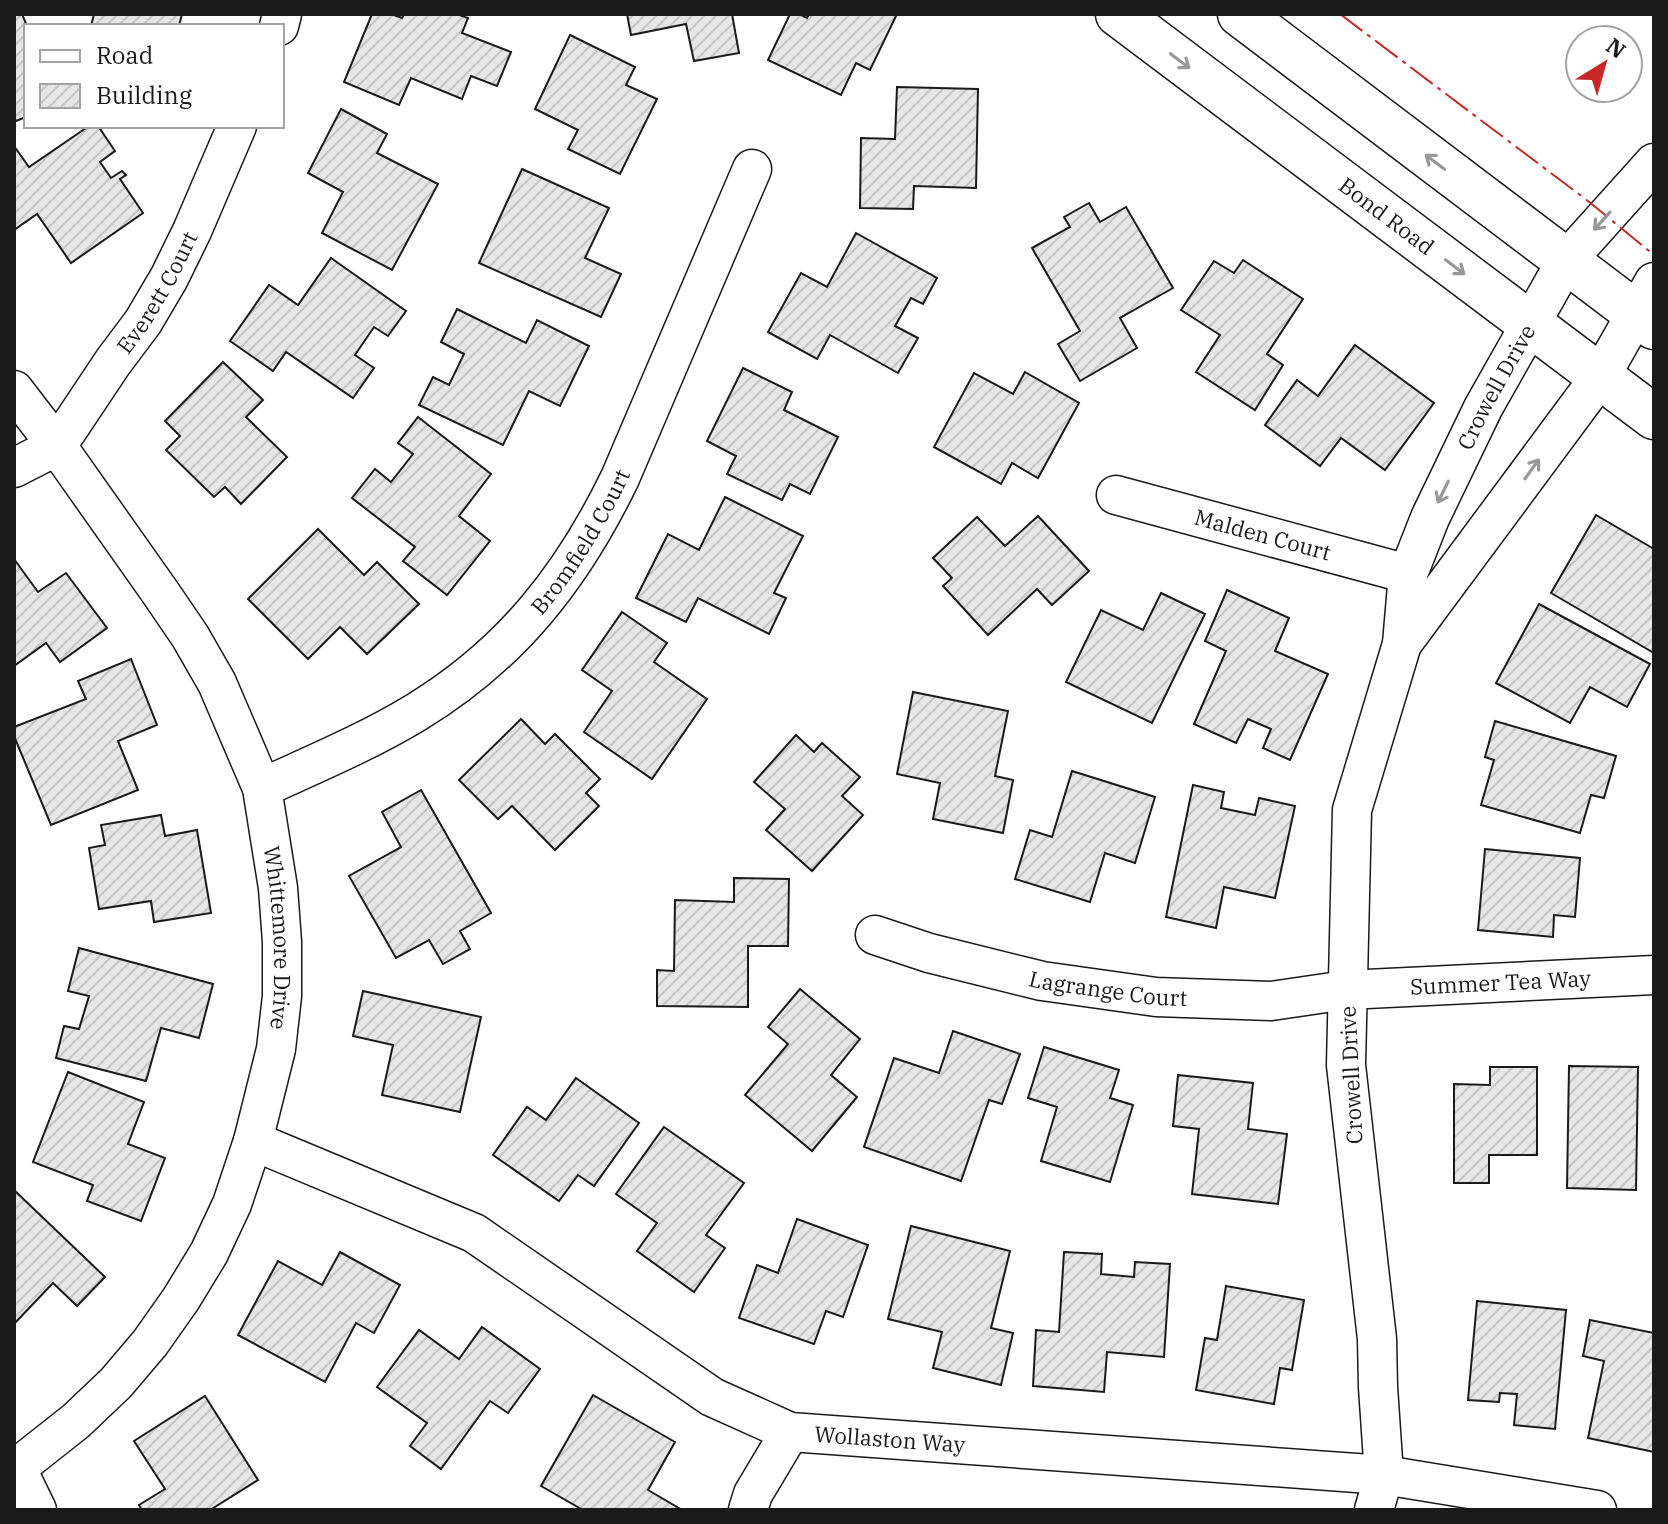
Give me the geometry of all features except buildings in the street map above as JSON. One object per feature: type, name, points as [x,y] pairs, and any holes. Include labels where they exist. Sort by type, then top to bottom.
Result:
[{"type":"main road","name":"Bond Road","points":[[1118,14],[1654,417]]},
{"type":"main road","points":[[1240,14],[1566,261],[1648,307]]},
{"type":"street","name":"Everett Court","points":[[57,446],[143,322],[169,278],[236,128]]},
{"type":"street","name":"Crowell Drive","points":[[1379,1492],[1377,1339],[1346,1065],[1352,810],[1402,644],[1408,574],[1430,518],[1483,408],[1566,261],[1654,163]]},
{"type":"street","name":"Bromfield Court","points":[[262,788],[377,734],[453,688],[510,639],[549,595],[576,559],[620,478],[752,169]]},
{"type":"street","name":"Crowell Drive","points":[[1402,644],[1600,377],[1648,307]]},
{"type":"street","name":"Whittemore Drive","points":[[14,390],[190,636],[217,683],[262,788],[278,888],[282,942],[282,996],[276,1049],[253,1141],[232,1204],[209,1253],[150,1343],[116,1383],[76,1421],[16,1470]]},
{"type":"street","points":[[14,468],[57,446]]},
{"type":"street","name":"Malden Court","points":[[1116,495],[1408,574]]},
{"type":"street","name":"Lagrange Court","points":[[875,935],[929,953],[1042,981],[1156,997],[1271,1001],[1346,990]]},
{"type":"street","name":"Summer Tea Way","points":[[1346,990],[1654,975]]},
{"type":"street","name":"Wollaston Way","points":[[253,1141],[474,1233],[712,1397],[790,1432],[1379,1492],[1597,1510]]},
{"type":"street","points":[[748,1510],[753,1494],[790,1432]]},
{"type":"street","points":[[16,1470],[37,1510]]},
{"type":"power","points":[[1340,14],[1588,201],[1654,255]]}]
